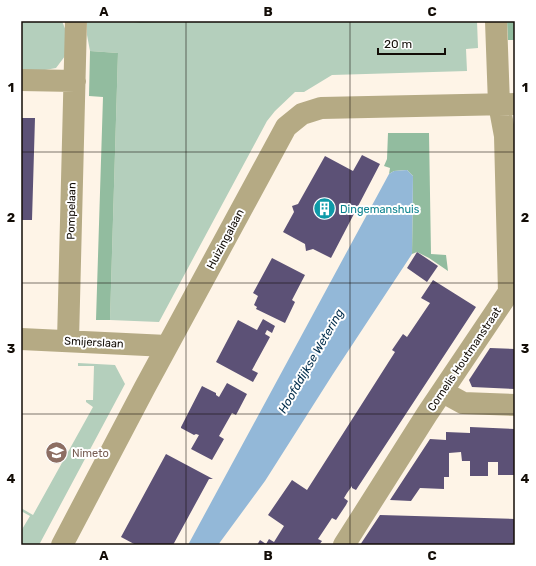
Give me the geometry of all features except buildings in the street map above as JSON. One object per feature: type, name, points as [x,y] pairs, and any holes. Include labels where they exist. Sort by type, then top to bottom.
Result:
[{"type":"street","name":"Pompelaan","points":[[68,341],[76,21]]},
{"type":"street","name":"Cornelis Houtmanstraat","points":[[344,545],[427,414],[512,292],[505,136],[507,104],[496,21]]},
{"type":"street","points":[[21,80],[75,81]]},
{"type":"street","name":"Huizingalaan","points":[[62,545],[167,346],[286,127],[302,114],[320,108],[507,104]]},
{"type":"street","name":"Smijerslaan","points":[[21,339],[167,346]]},
{"type":"street","points":[[443,392],[464,403],[515,405]]},
{"type":"green space","points":[[21,21],[62,21],[66,31],[65,56],[56,68],[45,70],[21,70]]},
{"type":"green space","points":[[87,21],[119,21],[140,23],[255,21],[477,21],[478,48],[466,49],[467,71],[332,75],[304,92],[295,92],[267,121],[159,322],[110,320],[118,53],[90,51],[87,35]]},
{"type":"green space","points":[[119,21],[255,21],[140,23]]},
{"type":"green space","points":[[507,21],[515,21],[515,40],[508,40]]},
{"type":"green space","points":[[90,51],[118,53],[110,320],[96,320],[103,97],[89,96]]},
{"type":"green space","points":[[388,133],[429,133],[431,254],[446,255],[448,271],[417,252],[412,254],[413,176],[407,170],[394,171],[389,174],[390,168],[384,166],[387,159]]},
{"type":"green space","points":[[78,363],[115,365],[125,384],[39,545],[21,545],[21,531],[30,516],[21,511],[21,508],[33,515],[93,407],[86,402],[86,400],[93,400],[94,366],[78,366]]},
{"type":"water","name":"Hoofddijkse Wetering","points":[[407,170],[413,176],[412,254],[265,481],[218,545],[188,545],[389,174],[394,171]]},
{"type":"place","name":"Dingemanshuis","points":[[325,209]]},
{"type":"place","name":"Nimeto","points":[[56,453]]}]
